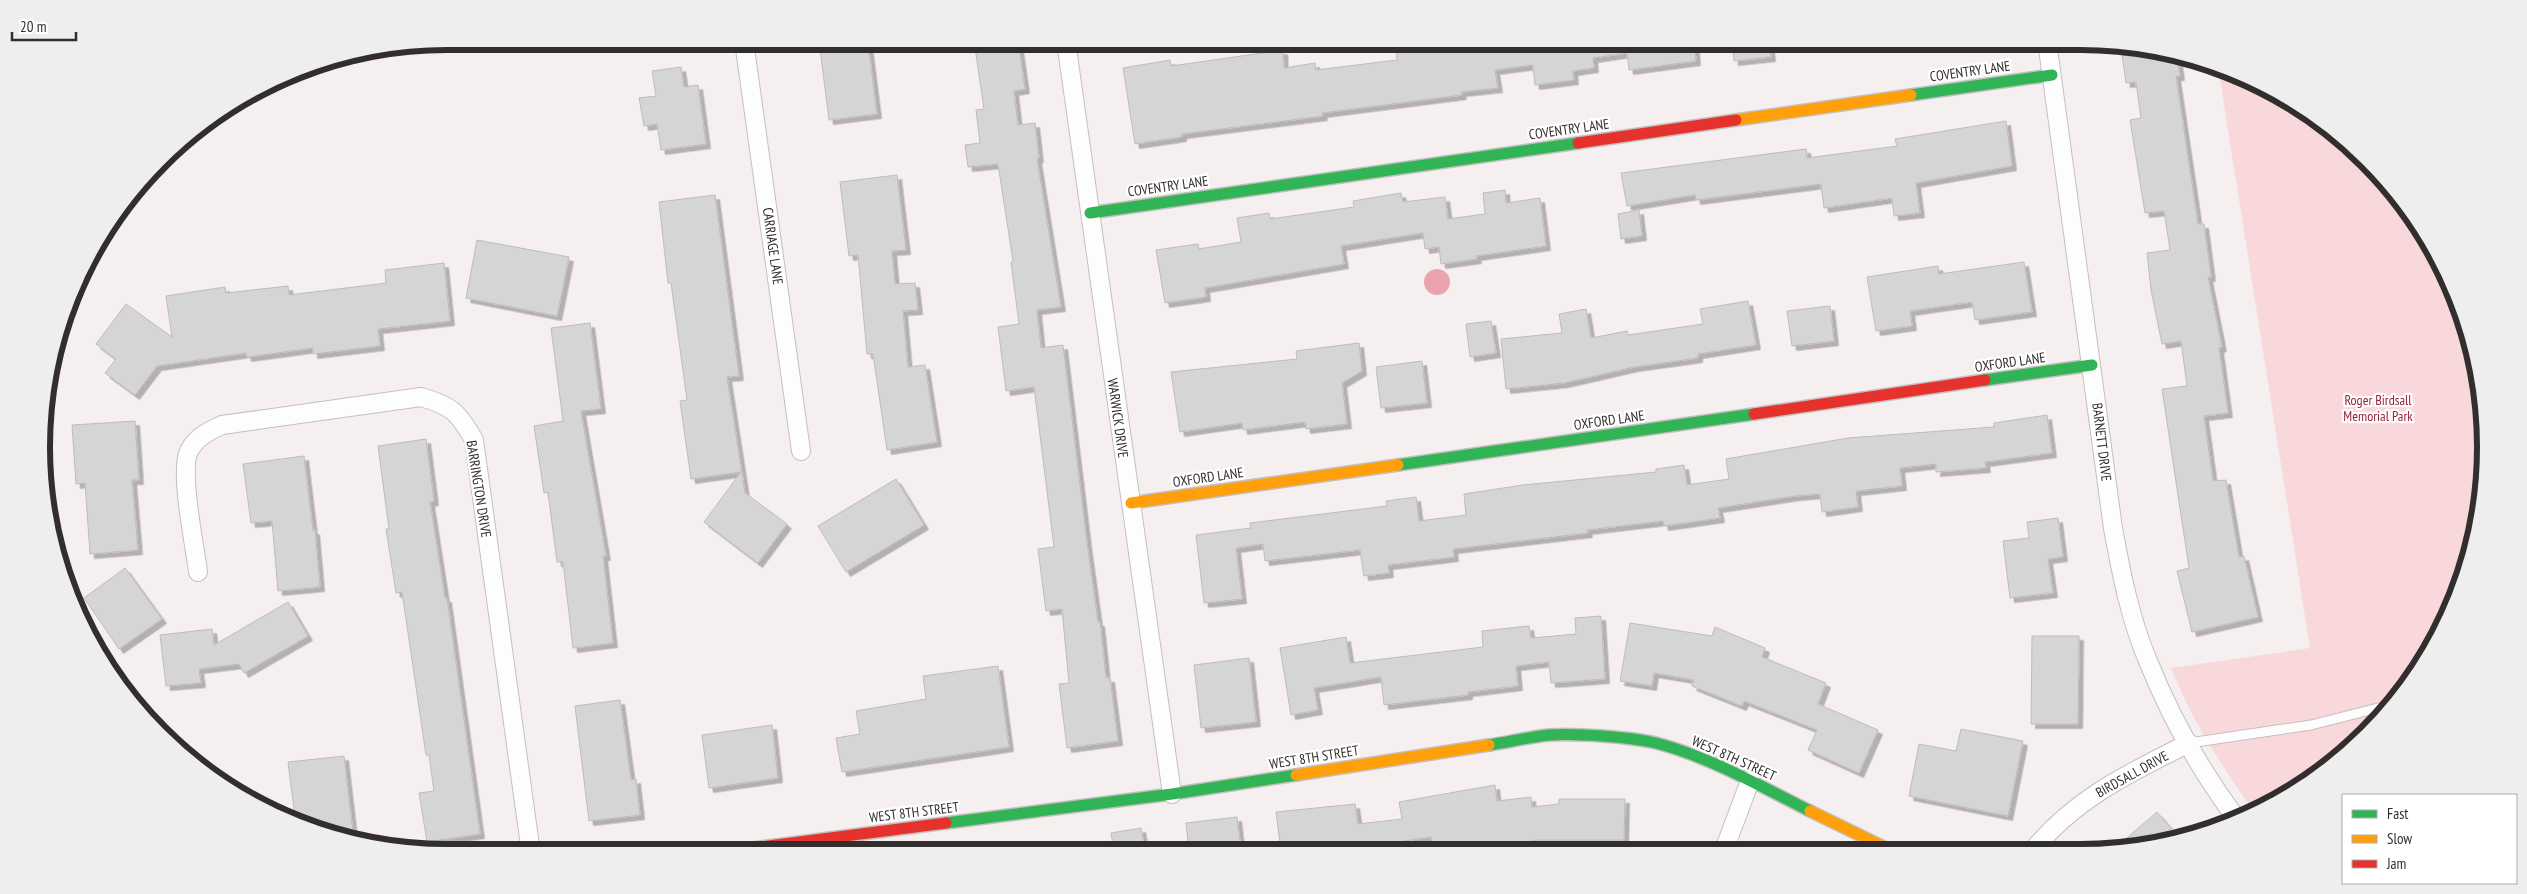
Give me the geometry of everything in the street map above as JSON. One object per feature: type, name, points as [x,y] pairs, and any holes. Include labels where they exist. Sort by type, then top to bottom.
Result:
[{"type":"street","name":"CARRIAGE LANE","points":[[745,50],[801,451]]},
{"type":"street","name":"WARWICK DRIVE","points":[[1067,50],[1172,794]]},
{"type":"street","name":"BARNETT DRIVE","points":[[2048,50],[2113,528],[2122,574],[2147,661],[2189,743],[2233,813]]},
{"type":"street","name":"COVENTRY LANE","points":[[1090,212],[2052,75]]},
{"type":"street","name":"OXFORD LANE","points":[[1130,503],[2092,365]]},
{"type":"street","name":"BARRINGTON DRIVE","points":[[198,572],[185,472],[189,451],[201,435],[222,425],[421,397],[444,404],[461,418],[474,440],[530,844]]},
{"type":"street","name":"WEST 8TH STREET","points":[[784,844],[1172,794],[1551,735],[1623,738],[1655,743],[1687,753],[1750,780],[1878,844]]},
{"type":"street","name":"BIRDSALL DRIVE","points":[[2040,844],[2066,817],[2093,794],[2123,776],[2189,743]]},
{"type":"street","points":[[1726,844],[1750,780]]},
{"type":"lane","points":[[2189,743],[2310,725],[2379,708]]},
{"type":"green space","name":"Roger Birdsall Memorial Park","points":[[2219,75],[2278,103],[2322,132],[2361,166],[2395,205],[2424,249],[2447,295],[2463,344],[2474,395],[2477,447],[2474,499],[2456,575],[2447,599],[2424,646],[2395,689],[2361,728],[2322,762],[2301,777],[2250,806],[2208,742],[2188,706],[2171,668],[2310,648]]},
{"type":"shaded area","points":[[1437,269],[1446,273],[1450,282],[1446,291],[1437,295],[1428,291],[1424,282],[1428,273]]},
{"type":"building","points":[[820,50],[869,50],[877,114],[829,120]]},
{"type":"building","points":[[975,50],[1019,50],[1025,89],[1014,91],[1018,125],[1035,123],[1039,158],[1037,159],[1061,307],[1037,310],[1041,348],[1063,345],[1087,543],[1098,622],[1100,622],[1106,678],[1110,678],[1118,741],[1067,748],[1059,684],[1069,683],[1062,609],[1046,611],[1038,549],[1054,547],[1034,387],[1006,391],[998,327],[1019,324],[1011,262],[1013,261],[998,164],[968,167],[965,145],[980,143],[976,110],[984,109]]},
{"type":"building","points":[[1283,50],[1284,68],[1315,63],[1316,70],[1397,60],[1396,50],[1695,50],[1696,61],[1629,70],[1627,53],[1593,58],[1594,68],[1573,71],[1574,80],[1535,85],[1533,65],[1495,70],[1498,88],[1461,92],[1462,95],[1322,113],[1323,116],[1182,134],[1182,137],[1135,144],[1123,68],[1170,60],[1171,66]]},
{"type":"building","points":[[1733,50],[1770,50],[1771,57],[1734,61]]},
{"type":"building","points":[[2132,54],[2178,63],[2180,76],[2176,76],[2198,224],[2204,224],[2211,277],[2208,277],[2222,347],[2219,348],[2228,413],[2204,416],[2213,481],[2226,480],[2239,557],[2244,556],[2258,617],[2192,632],[2177,571],[2189,568],[2162,389],[2187,386],[2181,341],[2162,344],[2151,290],[2147,253],[2170,250],[2164,211],[2145,213],[2130,120],[2141,118],[2136,82],[2126,83],[2122,55]]},
{"type":"building","points":[[681,67],[684,87],[698,85],[706,144],[661,150],[657,124],[644,126],[639,98],[656,96],[652,71]]},
{"type":"building","points":[[2006,121],[2012,166],[1916,183],[1920,213],[1894,216],[1892,198],[1824,208],[1821,184],[1696,200],[1695,195],[1627,206],[1621,173],[1806,149],[1807,158],[1897,146],[1895,139]]},
{"type":"building","points":[[897,175],[906,250],[892,251],[895,284],[915,283],[918,310],[903,311],[908,367],[925,365],[937,442],[887,450],[873,354],[867,354],[858,255],[849,256],[840,182]]},
{"type":"building","points":[[1505,190],[1506,203],[1540,198],[1546,246],[1476,256],[1477,259],[1441,264],[1439,247],[1425,249],[1423,233],[1341,246],[1344,264],[1205,288],[1206,297],[1165,303],[1156,250],[1198,244],[1199,249],[1241,242],[1237,218],[1269,213],[1270,219],[1354,207],[1353,201],[1401,193],[1403,202],[1445,197],[1448,219],[1485,214],[1483,193]]},
{"type":"building","points":[[715,195],[739,376],[727,377],[745,493],[787,524],[758,563],[704,522],[741,472],[691,479],[680,401],[687,400],[671,283],[668,283],[659,202]]},
{"type":"building","points":[[1639,210],[1642,236],[1621,239],[1618,214]]},
{"type":"building","points":[[477,240],[569,257],[557,316],[466,298]]},
{"type":"building","points":[[2024,262],[2032,312],[1975,320],[1972,302],[1910,311],[1912,326],[1876,331],[1867,277],[1938,266],[1939,274]]},
{"type":"building","points":[[444,263],[450,321],[378,329],[380,346],[313,354],[313,348],[247,357],[246,353],[157,366],[135,395],[105,373],[116,359],[96,344],[126,304],[172,337],[166,296],[225,287],[226,293],[288,286],[289,295],[386,283],[385,270]]},
{"type":"building","points":[[1748,301],[1756,345],[1698,354],[1698,358],[1634,367],[1564,383],[1506,389],[1501,339],[1562,333],[1559,314],[1586,309],[1591,338],[1627,331],[1628,335],[1703,324],[1700,309]]},
{"type":"building","points":[[1830,306],[1834,341],[1792,346],[1787,311]]},
{"type":"building","points":[[1491,321],[1496,353],[1470,357],[1466,324]]},
{"type":"building","points":[[590,323],[601,409],[581,411],[606,556],[603,556],[613,643],[573,648],[563,562],[557,562],[548,492],[544,493],[534,426],[563,421],[551,328]]},
{"type":"building","points":[[1359,343],[1362,371],[1342,383],[1347,424],[1306,429],[1305,422],[1243,430],[1242,423],[1180,432],[1171,372],[1297,359],[1296,351]]},
{"type":"building","points":[[1422,361],[1427,403],[1381,408],[1376,367]]},
{"type":"building","points":[[2047,415],[2052,453],[1985,462],[1986,468],[1936,472],[1936,464],[1900,468],[1902,486],[1856,491],[1858,507],[1822,512],[1820,494],[1795,496],[1718,508],[1720,518],[1664,526],[1663,521],[1587,530],[1588,533],[1453,549],[1454,557],[1388,565],[1389,573],[1364,576],[1360,550],[1265,561],[1263,544],[1236,548],[1242,599],[1204,603],[1196,535],[1251,528],[1250,523],[1387,506],[1386,501],[1416,497],[1419,521],[1466,515],[1464,494],[1523,485],[1656,472],[1656,469],[1684,465],[1687,485],[1729,479],[1726,459],[1848,438],[1994,427],[1994,423]]},
{"type":"building","points":[[135,421],[139,480],[132,480],[138,550],[90,554],[85,483],[76,484],[72,425]]},
{"type":"building","points":[[426,439],[434,501],[430,502],[445,598],[447,598],[480,834],[427,842],[419,793],[434,791],[429,755],[426,755],[402,592],[396,593],[386,529],[389,529],[378,446]]},
{"type":"building","points":[[304,456],[313,531],[315,530],[320,587],[278,591],[272,521],[251,523],[243,464]]},
{"type":"building","points":[[896,479],[924,525],[846,572],[818,526]]},
{"type":"building","points":[[2058,518],[2063,557],[2048,559],[2053,593],[2010,598],[2003,541],[2029,538],[2027,522]]},
{"type":"building","points":[[125,568],[162,619],[119,649],[84,598]]},
{"type":"building","points":[[288,602],[308,636],[244,673],[239,664],[199,669],[201,683],[166,686],[160,635],[212,629],[214,645]]},
{"type":"building","points":[[1601,616],[1605,679],[1551,683],[1549,662],[1516,666],[1518,686],[1468,692],[1468,695],[1384,705],[1381,677],[1314,688],[1318,710],[1291,715],[1280,648],[1346,637],[1350,663],[1483,647],[1482,631],[1529,626],[1531,638],[1576,634],[1575,618]]},
{"type":"building","points":[[1630,623],[1712,636],[1715,627],[1765,648],[1762,657],[1826,683],[1818,704],[1878,730],[1859,773],[1808,750],[1817,730],[1744,701],[1742,706],[1692,686],[1694,680],[1654,673],[1652,686],[1620,681]]},
{"type":"building","points":[[2032,636],[2079,636],[2078,724],[2031,724]]},
{"type":"building","points":[[1249,658],[1256,722],[1201,728],[1194,665]]},
{"type":"building","points":[[998,666],[1009,747],[842,772],[836,738],[860,734],[856,711],[926,699],[923,676]]},
{"type":"building","points":[[620,700],[631,780],[636,779],[640,815],[589,821],[575,706]]},
{"type":"building","points":[[772,725],[778,778],[709,788],[702,735]]},
{"type":"building","points":[[1961,729],[2023,741],[2008,816],[1909,796],[1919,744],[1956,751]]},
{"type":"building","points":[[344,756],[353,832],[295,814],[288,762]]},
{"type":"building","points":[[1495,785],[1497,801],[1531,797],[1532,807],[1559,804],[1559,799],[1625,799],[1624,840],[1539,840],[1506,844],[1432,844],[1431,837],[1391,844],[1280,844],[1276,812],[1355,804],[1358,824],[1402,819],[1399,802]]},
{"type":"building","points":[[2157,812],[2174,832],[2132,841],[2122,842]]},
{"type":"building","points":[[1237,817],[1240,844],[1188,844],[1186,823]]},
{"type":"building","points":[[1141,828],[1144,844],[1113,844],[1111,833]]},
{"type":"traffic: fast","points":[[1911,95],[2052,75]]},
{"type":"traffic: fast","points":[[1090,213],[1578,143]]},
{"type":"traffic: fast","points":[[1985,380],[2092,365]]},
{"type":"traffic: fast","points":[[1398,465],[1754,414]]},
{"type":"traffic: fast","points":[[1489,745],[1549,735],[1618,737],[1656,743],[1715,764],[1810,811]]},
{"type":"traffic: fast","points":[[946,823],[1172,794],[1296,775]]},
{"type":"traffic: slow","points":[[1736,120],[1911,95]]},
{"type":"traffic: slow","points":[[1131,503],[1398,465]]},
{"type":"traffic: slow","points":[[1296,775],[1489,745]]},
{"type":"traffic: slow","points":[[1810,811],[1878,844]]},
{"type":"traffic: jam","points":[[1578,143],[1736,120]]},
{"type":"traffic: jam","points":[[1754,414],[1985,380]]},
{"type":"traffic: jam","points":[[784,844],[946,823]]}]
